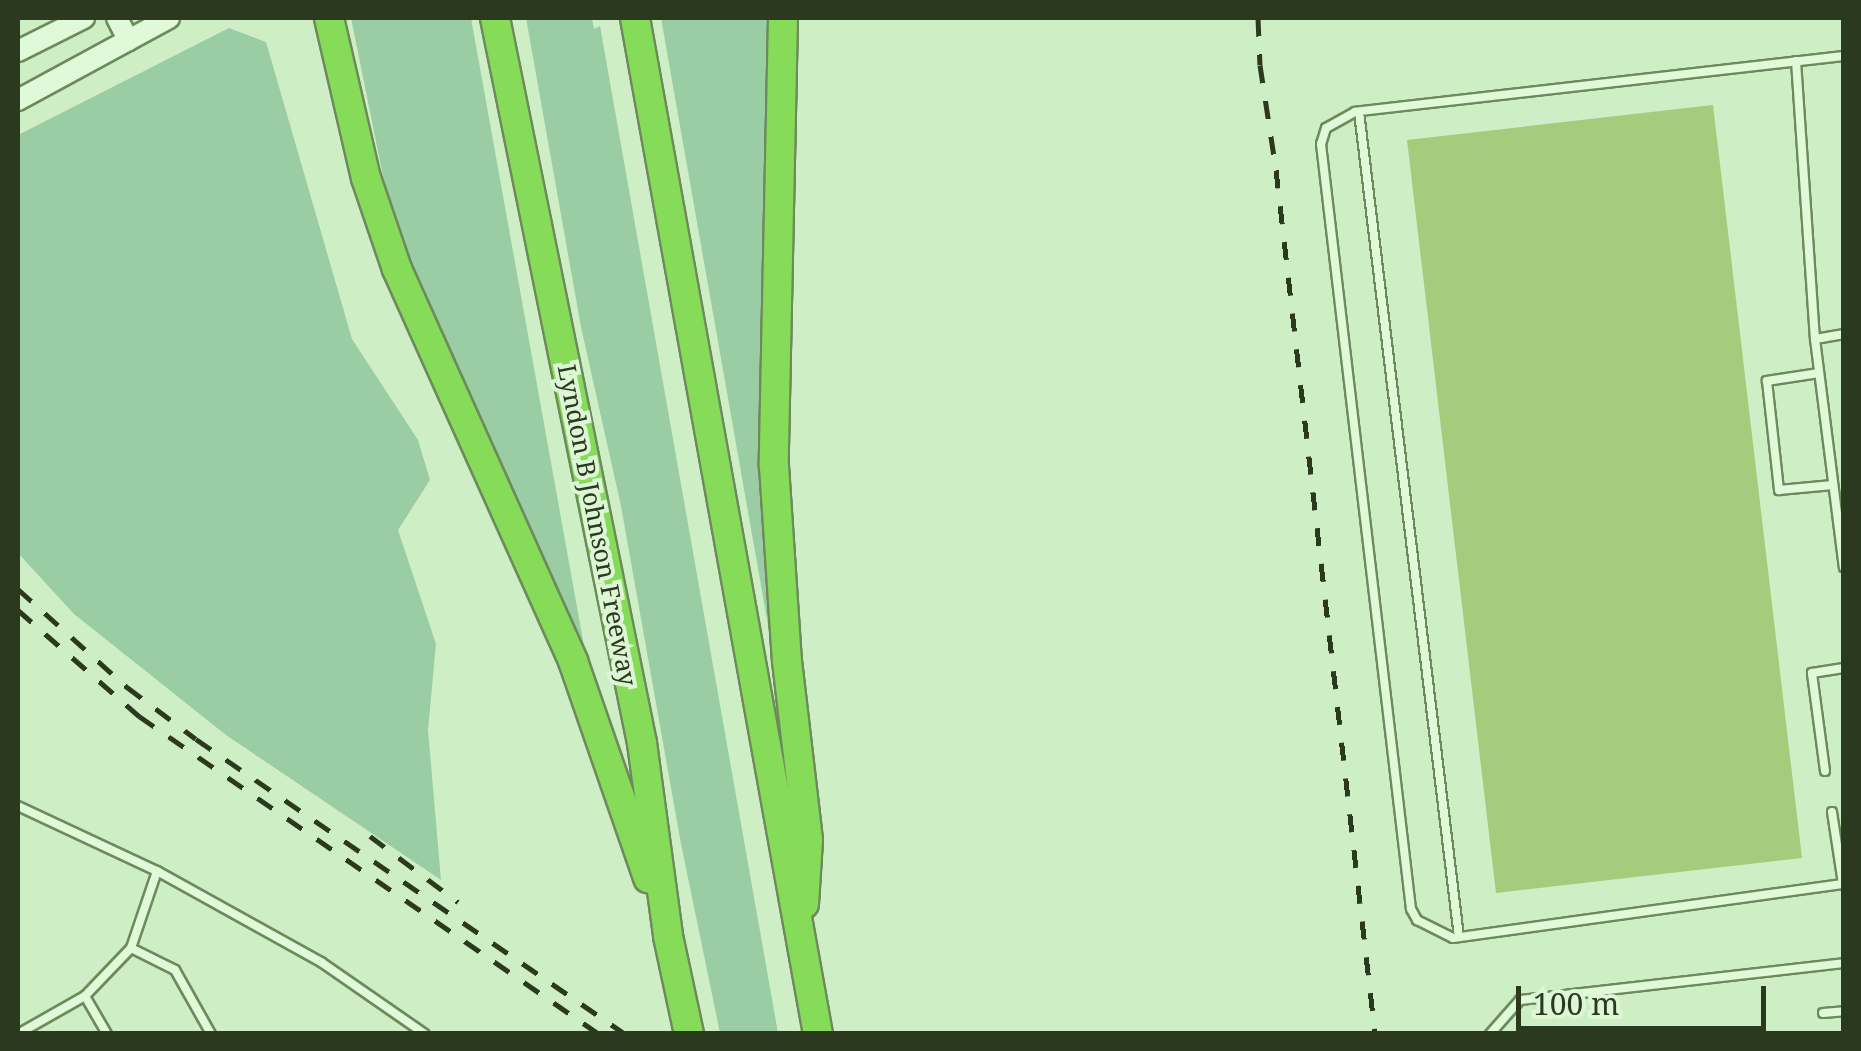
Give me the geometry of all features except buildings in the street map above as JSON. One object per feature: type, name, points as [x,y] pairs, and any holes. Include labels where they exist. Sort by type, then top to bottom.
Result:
[{"type":"highway","points":[[329,18],[366,178],[397,269],[573,661],[668,936]]},
{"type":"highway","name":"Lyndon B Johnson Freeway","points":[[495,18],[642,743],[668,936],[688,1034]]},
{"type":"highway","points":[[635,18],[818,1034]]},
{"type":"highway","points":[[782,18],[774,466],[786,661],[808,840],[802,953]]},
{"type":"main road","points":[[18,50],[84,18]]},
{"type":"main road","points":[[117,18],[128,40]]},
{"type":"main road","points":[[18,100],[169,18]]},
{"type":"lane","points":[[1832,812],[1843,884],[1459,937],[1434,932],[1411,909],[1321,144],[1326,128],[1338,118],[1358,112],[1844,56]]},
{"type":"lane","points":[[1796,61],[1815,338],[1844,567]]},
{"type":"lane","points":[[1358,112],[1459,937]]},
{"type":"lane","points":[[1815,338],[1844,334]]},
{"type":"lane","points":[[1819,373],[1767,380],[1779,490],[1833,485]]},
{"type":"lane","points":[[1825,771],[1812,673],[1844,668]]},
{"type":"lane","points":[[18,806],[157,870],[321,962],[425,1034]]},
{"type":"lane","points":[[18,1034],[85,996],[131,948],[157,870]]},
{"type":"lane","points":[[131,948],[175,970],[212,1034]]},
{"type":"lane","points":[[1490,1034],[1520,1000],[1844,963]]},
{"type":"lane","points":[[85,996],[106,1034]]},
{"type":"lane","points":[[1823,1013],[1844,1011]]},
{"type":"green space","points":[[351,18],[471,18],[584,646],[432,323],[388,201]]},
{"type":"green space","points":[[526,18],[592,18],[594,29],[600,26],[778,1033],[720,1033],[681,844],[621,506],[581,327]]},
{"type":"green space","points":[[661,18],[775,18],[777,631],[769,631]]},
{"type":"green space","points":[[229,28],[266,42],[352,339],[418,440],[430,480],[398,530],[436,644],[428,730],[441,880],[226,735],[74,614],[18,553],[18,135]]},
{"type":"railway","points":[[1258,18],[1260,65],[1276,170],[1375,1034]]},
{"type":"railway","points":[[18,589],[127,687],[196,739],[625,1034]]},
{"type":"railway","points":[[18,610],[139,716],[599,1034]]},
{"type":"railway","points":[[370,836],[458,902]]}]
